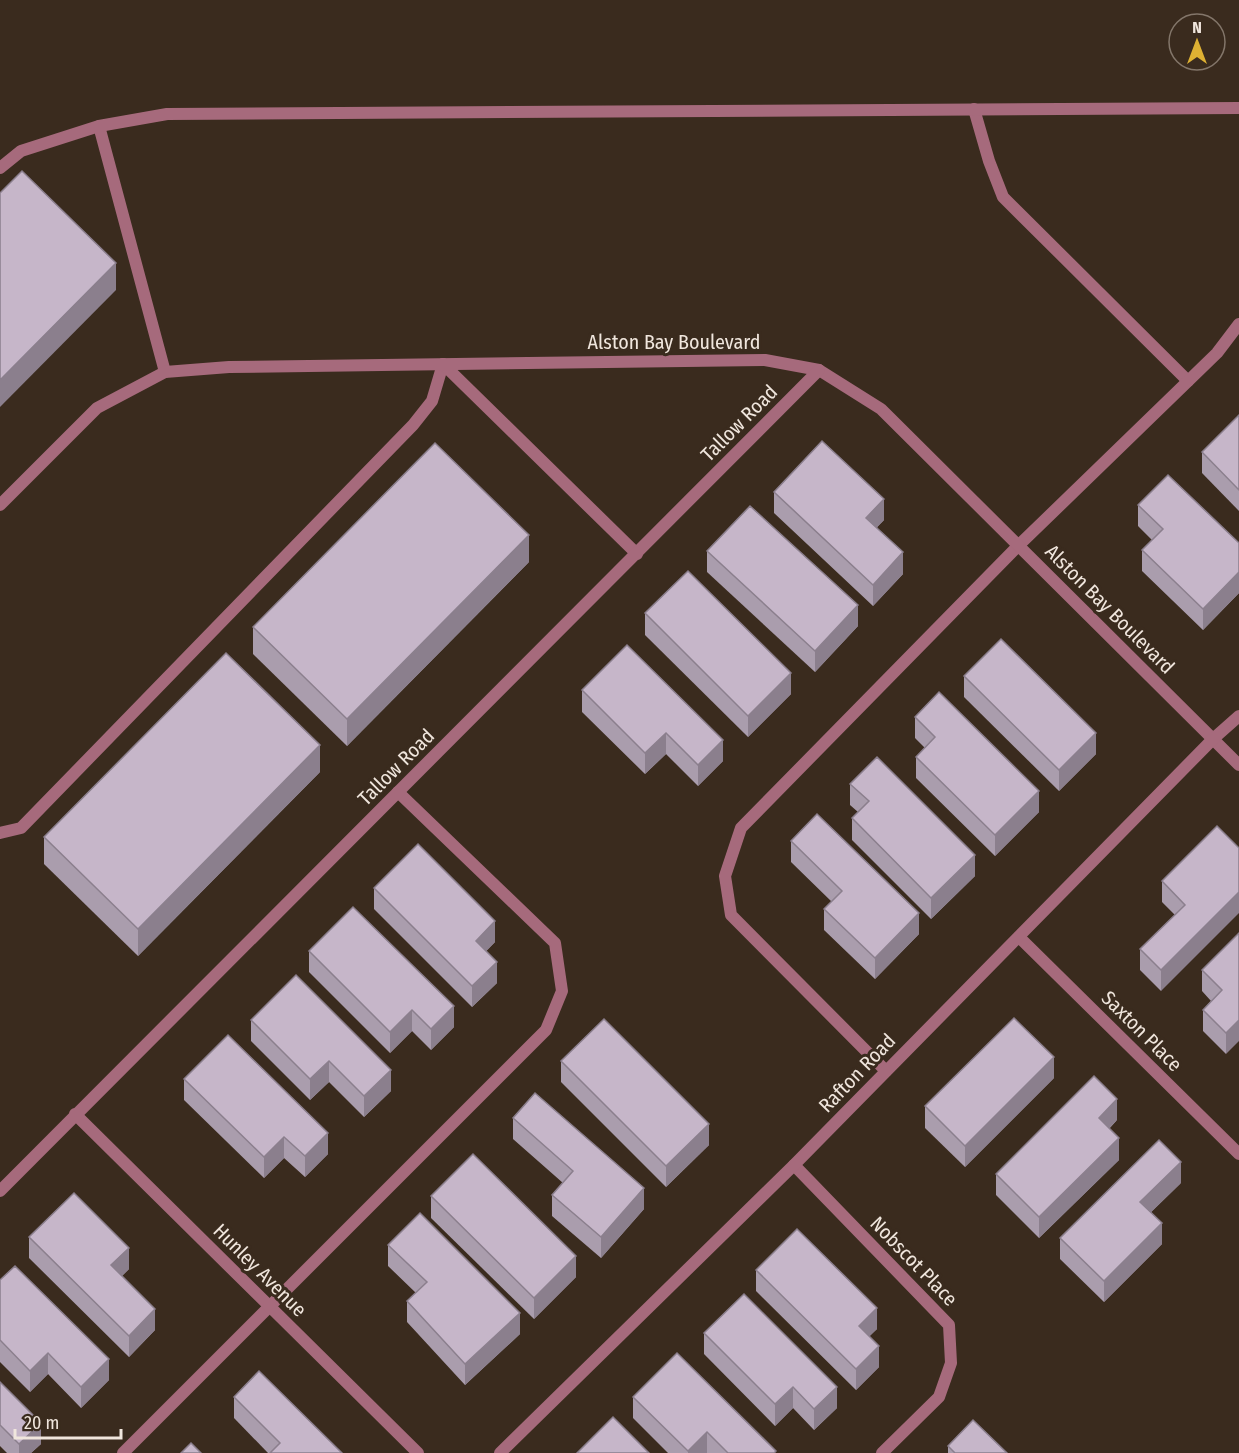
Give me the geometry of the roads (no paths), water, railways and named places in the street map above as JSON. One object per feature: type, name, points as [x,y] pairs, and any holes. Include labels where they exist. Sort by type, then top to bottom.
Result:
[{"type":"street","points":[[0,168],[21,151],[99,126],[167,114],[1239,108]]},
{"type":"street","points":[[974,109],[989,161],[1003,197],[1188,381]]},
{"type":"street","points":[[99,126],[165,372]]},
{"type":"street","points":[[886,1071],[731,915],[725,876],[741,828],[1018,546],[1217,353],[1239,324]]},
{"type":"street","name":"Alston Bay Boulevard","points":[[0,505],[97,408],[165,372],[229,367],[765,360],[819,370],[881,409],[1239,765]]},
{"type":"street","points":[[0,833],[21,828],[413,425],[432,400],[443,364],[637,554]]},
{"type":"street","name":"Tallow Road","points":[[0,1191],[819,370]]},
{"type":"street","name":"Rafton Road","points":[[500,1453],[794,1165],[1239,716]]},
{"type":"street","points":[[123,1453],[546,1030],[562,991],[555,943],[398,792]]},
{"type":"street","name":"Saxton Place","points":[[1018,937],[1239,1154]]},
{"type":"street","name":"Hunley Avenue","points":[[75,1114],[418,1453]]},
{"type":"street","name":"Nobscot Place","points":[[794,1165],[949,1325],[951,1363],[939,1397],[882,1453]]}]
